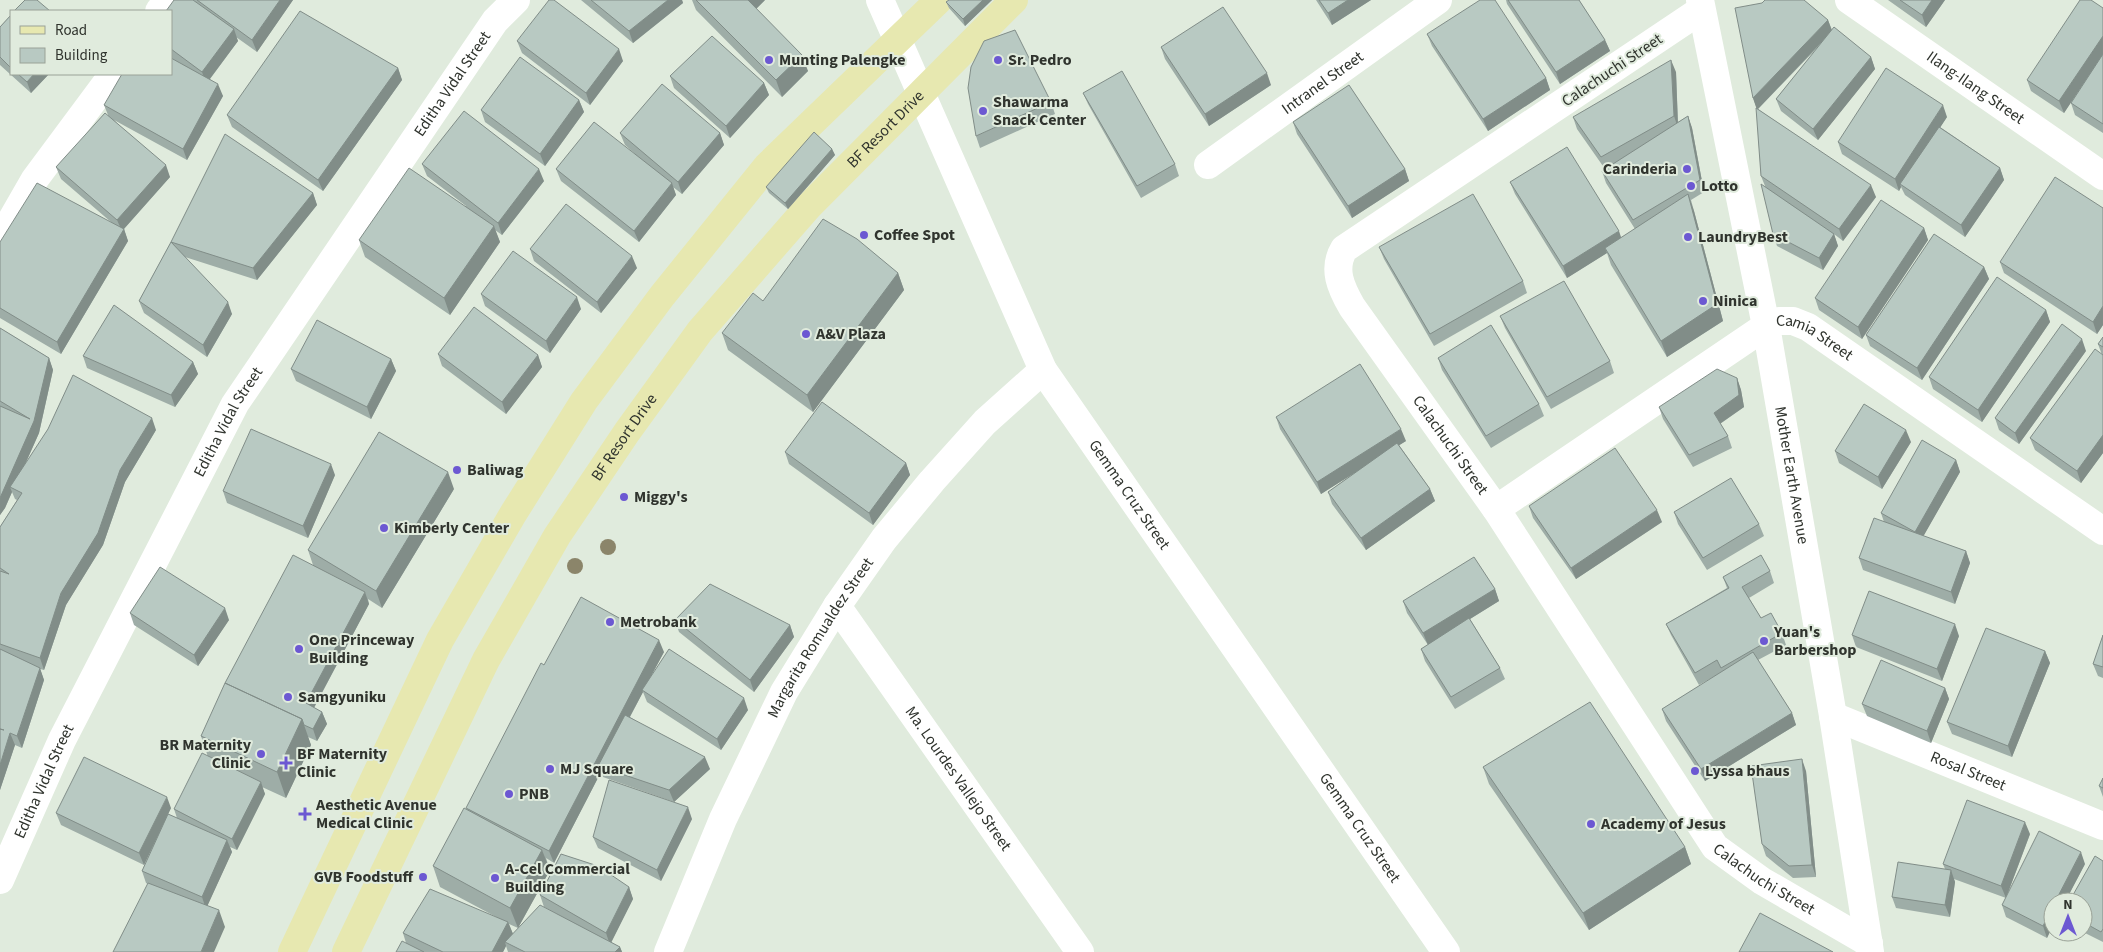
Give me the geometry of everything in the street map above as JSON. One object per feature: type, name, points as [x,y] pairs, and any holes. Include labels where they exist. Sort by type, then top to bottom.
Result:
[{"type":"main road","points":[[292,952],[440,640],[513,514],[584,401],[662,296],[767,166],[939,0]]},
{"type":"main road","name":"BF Resort Drive","points":[[346,952],[486,660],[557,536],[700,331],[809,206],[1014,0]]},
{"type":"street","name":"Editha Vidal Street","points":[[0,880],[62,740],[235,404],[495,21],[516,0]]},
{"type":"street","name":"Gemma Cruz Street","points":[[880,0],[1043,370],[1446,952]]},
{"type":"street","name":"Intranel Street","points":[[1208,165],[1438,0]]},
{"type":"street","name":"Ilang-Ilang Street","points":[[1849,0],[2103,176]]},
{"type":"street","name":"Mother Earth Avenue","points":[[1701,5],[1766,326],[1834,716],[1870,947]]},
{"type":"street","name":"Calachuchi Street","points":[[1701,5],[1344,249],[1338,258],[1339,280],[1342,291],[1352,307],[1496,509],[1715,846],[1762,881],[1870,947]]},
{"type":"street","points":[[0,240],[35,179],[112,75]]},
{"type":"street","name":"Camia Street","points":[[1496,509],[1766,326],[1779,321],[1793,321],[1808,327],[2103,531]]},
{"type":"street","name":"Margarita Romualdez Street","points":[[673,950],[723,819],[784,692],[837,606],[884,539],[932,481],[985,422],[1043,370]]},
{"type":"street","name":"Ma. Lourdes Vallejo Street","points":[[837,606],[1080,952]]},
{"type":"street","name":"Rosal Street","points":[[1834,716],[2103,826]]},
{"type":"building","points":[[25,0],[37,0],[49,10],[15,10]]},
{"type":"building","points":[[174,0],[193,0],[234,29],[202,72],[172,50],[172,10],[167,10]]},
{"type":"building","points":[[197,0],[280,0],[252,40]]},
{"type":"building","points":[[549,0],[554,0],[619,49],[586,93],[517,41]]},
{"type":"building","points":[[591,0],[668,0],[629,31]]},
{"type":"building","points":[[696,0],[748,0],[802,55],[776,80]]},
{"type":"building","points":[[949,0],[983,0],[963,19],[946,2]]},
{"type":"building","points":[[1319,0],[1348,0],[1328,13]]},
{"type":"building","points":[[1480,0],[1495,0],[1546,78],[1483,119],[1427,34]]},
{"type":"building","points":[[1508,0],[1579,0],[1605,40],[1556,72]]},
{"type":"building","points":[[1765,0],[1804,0],[1828,20],[1753,98],[1735,8],[1762,3]]},
{"type":"building","points":[[1900,0],[1932,0],[1922,15]]},
{"type":"building","points":[[2080,0],[2091,0],[2103,8],[2103,36],[2059,101],[2027,80]]},
{"type":"building","points":[[1223,7],[1267,73],[1205,114],[1161,47]]},
{"type":"building","points":[[300,11],[398,68],[318,180],[227,115]]},
{"type":"building","points":[[10,16],[10,67],[0,57],[0,27]]},
{"type":"building","points":[[1834,27],[1871,57],[1813,129],[1776,99]]},
{"type":"building","points":[[1015,30],[1051,102],[976,136],[968,88],[971,67],[984,41]]},
{"type":"building","points":[[712,36],[764,83],[726,126],[670,76]]},
{"type":"building","points":[[2103,54],[2103,124],[2071,103]]},
{"type":"building","points":[[520,57],[579,100],[540,154],[481,110]]},
{"type":"building","points":[[172,59],[218,84],[183,149],[104,105],[121,75],[172,75]]},
{"type":"building","points":[[1671,60],[1674,116],[1601,157],[1573,117]]},
{"type":"building","points":[[1886,68],[1943,105],[1895,179],[1838,142]]},
{"type":"building","points":[[1122,71],[1175,164],[1137,186],[1083,93]]},
{"type":"building","points":[[19,75],[33,75],[27,82]]},
{"type":"building","points":[[662,84],[720,133],[678,182],[620,133]]},
{"type":"building","points":[[1349,85],[1405,169],[1348,206],[1293,122]]},
{"type":"building","points":[[1756,108],[1871,185],[1839,229],[1761,176]]},
{"type":"building","points":[[464,111],[539,169],[498,223],[422,164]]},
{"type":"building","points":[[105,113],[166,165],[117,220],[56,167]]},
{"type":"building","points":[[1688,116],[1700,180],[1633,220],[1602,171]]},
{"type":"building","points":[[594,122],[672,183],[634,231],[556,169]]},
{"type":"building","points":[[1939,127],[2000,168],[1961,225],[1900,184]]},
{"type":"building","points":[[814,132],[832,149],[785,203],[766,187]]},
{"type":"building","points":[[225,134],[313,193],[253,268],[171,242]]},
{"type":"building","points":[[1567,147],[1619,231],[1563,266],[1510,182]]},
{"type":"building","points":[[409,168],[494,226],[444,298],[359,240]]},
{"type":"building","points":[[2055,177],[2103,208],[2103,306],[2093,322],[2000,262]]},
{"type":"building","points":[[37,183],[124,229],[57,342],[0,308],[0,242]]},
{"type":"building","points":[[1761,184],[1834,234],[1819,258],[1773,234]]},
{"type":"building","points":[[1473,194],[1523,281],[1430,334],[1379,247]]},
{"type":"building","points":[[1688,194],[1717,304],[1661,341],[1605,248]]},
{"type":"building","points":[[1881,200],[1924,228],[1858,327],[1815,298]]},
{"type":"building","points":[[566,204],[632,256],[597,302],[530,249]]},
{"type":"building","name":"A&V Plaza","points":[[823,219],[857,239],[898,273],[807,395],[722,333],[753,293],[763,301]]},
{"type":"building","points":[[1934,234],[1984,267],[1917,368],[1866,335]]},
{"type":"building","points":[[171,242],[228,302],[203,345],[139,301]]},
{"type":"building","points":[[513,251],[577,297],[546,341],[481,294]]},
{"type":"building","points":[[1997,277],[2046,310],[1978,410],[1929,377]]},
{"type":"building","points":[[1564,281],[1610,361],[1547,397],[1500,316]]},
{"type":"building","points":[[114,305],[193,362],[171,395],[83,356]]},
{"type":"building","points":[[474,307],[538,355],[502,402],[438,354]]},
{"type":"building","points":[[317,320],[391,359],[367,407],[291,369]]},
{"type":"building","points":[[2062,324],[2082,339],[2015,433],[1995,418]]},
{"type":"building","points":[[1491,325],[1539,404],[1486,436],[1438,358]]},
{"type":"building","points":[[0,328],[49,358],[34,421],[0,498],[0,406],[30,419],[0,401]]},
{"type":"building","points":[[2103,337],[2103,347],[2098,344]]},
{"type":"building","points":[[2095,349],[2103,355],[2103,435],[2077,471],[2030,438]]},
{"type":"building","points":[[1360,364],[1401,429],[1317,482],[1276,417]]},
{"type":"building","points":[[1717,369],[1737,378],[1739,395],[1714,413],[1728,436],[1689,455],[1659,407]]},
{"type":"building","points":[[73,375],[152,418],[120,470],[98,533],[61,593],[40,658],[0,644],[0,571],[9,574],[0,568],[0,527],[22,493],[10,487],[48,429]]},
{"type":"building","points":[[822,402],[906,463],[869,513],[785,452]]},
{"type":"building","points":[[1864,404],[1906,430],[1878,477],[1835,451]]},
{"type":"building","points":[[251,429],[331,464],[303,526],[223,491]]},
{"type":"building","name":"Kimberly Center","points":[[379,432],[448,472],[376,591],[308,550]]},
{"type":"building","points":[[1922,440],[1956,460],[1915,532],[1881,513]]},
{"type":"building","points":[[1397,443],[1430,489],[1361,538],[1328,492]]},
{"type":"building","points":[[1615,448],[1657,510],[1571,568],[1529,506]]},
{"type":"building","points":[[1731,478],[1759,524],[1703,558],[1674,512]]},
{"type":"building","points":[[1874,518],[1966,551],[1951,592],[1859,558]]},
{"type":"building","name":"One Princeway Building","points":[[293,555],[365,592],[306,703],[322,712],[313,729],[304,725],[302,719],[225,683]]},
{"type":"building","points":[[1761,555],[1770,571],[1742,587],[1761,618],[1771,613],[1782,633],[1721,668],[1717,660],[1695,673],[1666,624],[1729,588],[1723,577]]},
{"type":"building","points":[[1474,557],[1495,589],[1423,633],[1403,601]]},
{"type":"building","points":[[160,567],[225,608],[194,655],[130,613]]},
{"type":"building","points":[[710,584],[790,625],[750,680],[675,620]]},
{"type":"building","points":[[1869,591],[1955,624],[1937,669],[1852,635]]},
{"type":"building","points":[[581,597],[659,640],[549,851],[466,808],[541,663],[544,665]]},
{"type":"building","points":[[1469,618],[1500,668],[1451,697],[1421,649]]},
{"type":"building","points":[[1986,628],[2045,651],[2008,746],[1947,722]]},
{"type":"building","points":[[2103,635],[2103,667],[2093,664]]},
{"type":"building","points":[[0,649],[40,668],[17,736],[10,733],[0,765],[0,729]]},
{"type":"building","points":[[669,649],[744,698],[717,739],[642,690]]},
{"type":"building","points":[[1753,652],[1792,713],[1701,769],[1662,709]]},
{"type":"building","points":[[1881,660],[1945,688],[1927,731],[1862,704]]},
{"type":"building","points":[[225,683],[302,719],[277,772],[201,736]]},
{"type":"building","name":"Academy of Jesus","points":[[1590,702],[1685,847],[1583,913],[1483,767]]},
{"type":"building","points":[[625,715],[705,757],[669,790],[598,766]]},
{"type":"building","points":[[202,753],[261,782],[232,839],[174,809]]},
{"type":"building","points":[[84,757],[167,797],[139,853],[56,813]]},
{"type":"building","points":[[1802,759],[1812,865],[1789,866],[1762,844],[1751,766]]},
{"type":"building","points":[[2103,778],[2103,788],[2099,786]]},
{"type":"building","points":[[609,780],[688,807],[657,870],[593,837]]},
{"type":"building","points":[[1967,800],[2025,822],[2001,886],[1943,864]]},
{"type":"building","name":"A-Cel Commercial Building","points":[[464,808],[542,850],[510,908],[433,866]]},
{"type":"building","points":[[168,814],[227,840],[202,897],[142,871]]},
{"type":"building","points":[[2039,831],[2081,852],[2060,892],[2043,892],[2043,926],[2002,905]]},
{"type":"building","points":[[561,854],[598,866],[629,887],[606,933],[540,895]]},
{"type":"building","points":[[2095,856],[2103,861],[2103,929],[2101,932],[2093,928],[2093,892],[2075,892]]},
{"type":"building","points":[[1898,862],[1951,870],[1945,905],[1892,897]]},
{"type":"building","points":[[148,883],[219,910],[201,952],[113,952]]},
{"type":"building","points":[[430,889],[508,922],[492,952],[443,952],[403,933]]},
{"type":"building","points":[[540,905],[620,947],[615,952],[525,952],[505,942]]},
{"type":"building","points":[[1760,913],[1833,952],[1739,952]]},
{"type":"building","points":[[402,941],[424,952],[396,952]]},
{"type":"place","name":"Munting Palengke","points":[[769,60]]},
{"type":"place","name":"Sr. Pedro","points":[[998,60]]},
{"type":"place","name":"Shawarma Snack Center","points":[[983,111]]},
{"type":"place","name":"Carinderia","points":[[1687,169]]},
{"type":"place","name":"Lotto","points":[[1691,186]]},
{"type":"place","name":"Coffee Spot","points":[[864,235]]},
{"type":"place","name":"LaundryBest","points":[[1688,237]]},
{"type":"place","name":"Ninica","points":[[1703,301]]},
{"type":"place","name":"A&V Plaza","points":[[806,334]]},
{"type":"place","name":"Baliwag","points":[[457,470]]},
{"type":"place","name":"Miggy's","points":[[624,497]]},
{"type":"place","name":"Kimberly Center","points":[[384,528]]},
{"type":"place","name":"Metrobank","points":[[610,622]]},
{"type":"place","name":"Yuan's Barbershop","points":[[1764,641]]},
{"type":"place","name":"One Princeway Building","points":[[299,649]]},
{"type":"place","name":"Samgyuniku","points":[[288,697]]},
{"type":"place","name":"BR Maternity Clinic","points":[[261,754]]},
{"type":"place","name":"BF Maternity Clinic","points":[[286,763]]},
{"type":"place","name":"MJ Square","points":[[550,769]]},
{"type":"place","name":"Lyssa bhaus","points":[[1695,771]]},
{"type":"place","name":"PNB","points":[[509,794]]},
{"type":"place","name":"Aesthetic Avenue Medical Clinic","points":[[305,814]]},
{"type":"place","name":"Academy of Jesus","points":[[1591,824]]},
{"type":"place","name":"GVB Foodstuff","points":[[423,877]]},
{"type":"place","name":"A-Cel Commercial Building","points":[[495,878]]}]
